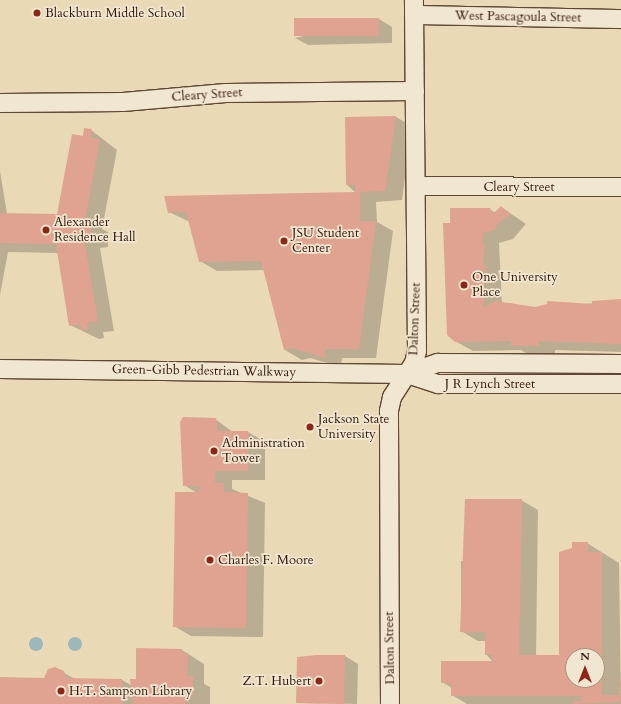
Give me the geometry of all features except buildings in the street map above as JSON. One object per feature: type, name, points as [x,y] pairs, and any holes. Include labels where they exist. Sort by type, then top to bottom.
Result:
[{"type":"street","name":"West Pascagoula Street","points":[[414,7],[621,19]]},
{"type":"street","name":"Dalton Street","points":[[390,704],[389,411],[392,397],[407,374],[417,351],[414,7]]},
{"type":"street","name":"Cleary Street","points":[[0,103],[123,102],[226,93],[415,91]]},
{"type":"street","name":"Cleary Street","points":[[416,186],[621,187]]},
{"type":"street","name":"J R Lynch Street","points":[[407,374],[438,363],[621,364]]},
{"type":"street","name":"Green-Gibb Pedestrian Walkway","points":[[0,369],[407,374]]},
{"type":"street","name":"J R Lynch Street","points":[[407,374],[438,384],[621,384]]},
{"type":"water","points":[[33,637],[39,637],[43,641],[43,647],[39,651],[33,651],[29,647],[29,641]]},
{"type":"water","points":[[72,637],[78,637],[82,641],[82,647],[78,651],[72,651],[68,647],[68,641]]},
{"type":"place","name":"Blackburn Middle School","points":[[37,13]]},
{"type":"place","name":"Alexander Residence Hall","points":[[46,230]]},
{"type":"place","name":"JSU Student Center","points":[[284,241]]},
{"type":"place","name":"One University Place","points":[[464,285]]},
{"type":"place","name":"Jackson State University","points":[[310,427]]},
{"type":"place","name":"Administration Tower","points":[[214,451]]},
{"type":"place","name":"Charles F. Moore","points":[[210,560]]},
{"type":"place","name":"Z.T. Hubert","points":[[319,681]]},
{"type":"place","name":"H.T. Sampson Library","points":[[61,691]]}]
